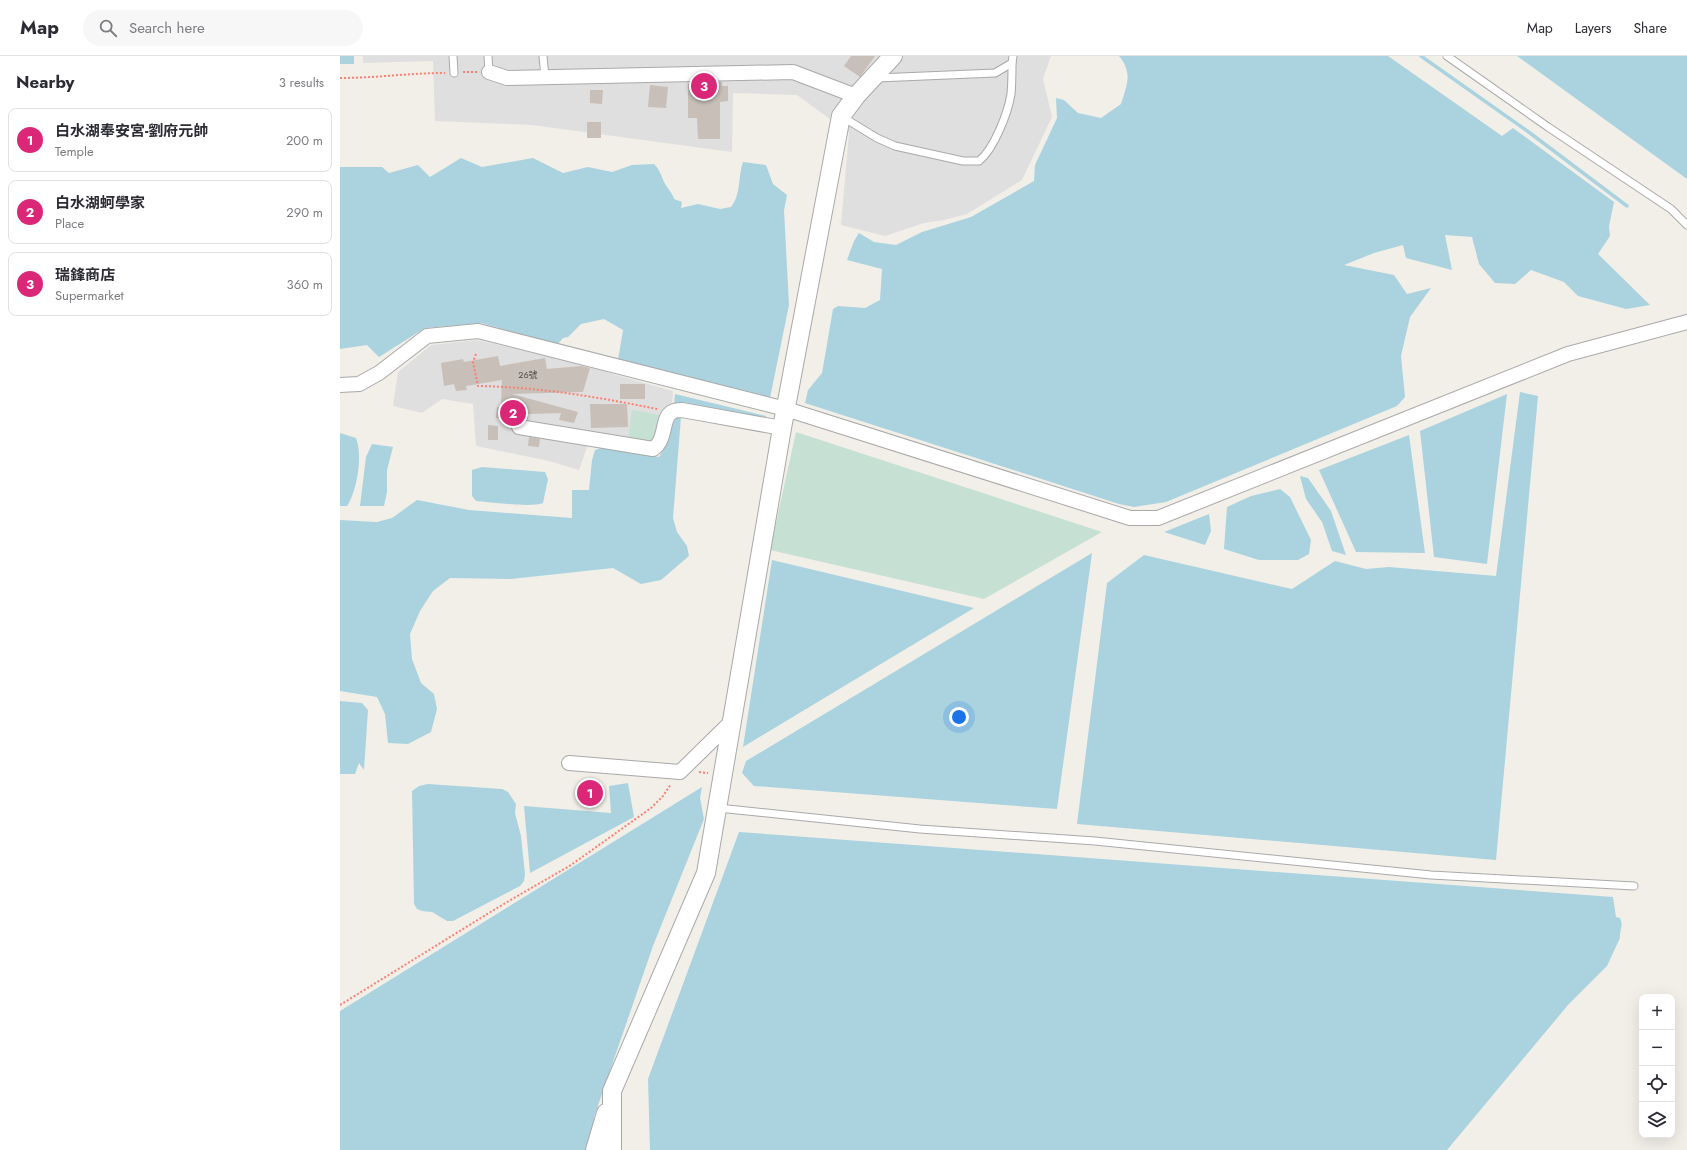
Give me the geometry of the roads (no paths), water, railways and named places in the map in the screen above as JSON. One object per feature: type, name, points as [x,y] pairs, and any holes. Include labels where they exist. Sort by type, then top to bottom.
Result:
[{"type":"street","points":[[595,1150],[612,1091],[706,873],[782,428],[841,116],[856,96],[893,56]]},
{"type":"street","points":[[489,72],[507,78],[793,72],[856,96]]},
{"type":"street","points":[[340,385],[359,384],[379,373],[427,336],[478,331],[786,409],[1130,518],[1158,518],[1568,354],[1687,322]]},
{"type":"street","points":[[519,427],[653,449],[658,445],[662,437],[668,416],[677,411],[782,428]]},
{"type":"street","points":[[569,763],[680,772],[732,721]]},
{"type":"street","points":[[612,1091],[612,1150]]},
{"type":"street","points":[[612,1091],[621,1150]]},
{"type":"lane","points":[[453,56],[454,72]]},
{"type":"lane","points":[[488,56],[489,72]]},
{"type":"lane","points":[[542,56],[545,78]]},
{"type":"lane","points":[[1447,56],[1548,127],[1671,209],[1687,225]]},
{"type":"lane","points":[[873,78],[995,73],[1012,59]]},
{"type":"lane","points":[[841,116],[877,138],[896,146],[963,161],[979,160],[990,148],[1008,108],[1011,93],[1012,59]]},
{"type":"lane","points":[[718,808],[920,829],[1095,841],[1431,875],[1634,886]]},
{"type":"water","points":[[340,56],[354,56],[354,64],[340,64]]},
{"type":"water","points":[[1119,56],[1388,56],[1502,136],[1513,128],[1614,202],[1609,226],[1610,236],[1598,254],[1650,305],[1626,309],[1578,296],[1564,282],[1531,270],[1515,284],[1495,283],[1479,264],[1472,237],[1445,235],[1452,270],[1406,258],[1403,245],[1374,253],[1344,265],[1394,275],[1407,294],[1431,288],[1410,317],[1401,356],[1405,397],[1397,406],[1166,502],[1134,507],[1119,504],[805,403],[808,390],[822,373],[833,309],[838,306],[865,308],[880,300],[882,269],[847,260],[854,241],[859,233],[874,242],[896,245],[922,232],[971,217],[1034,181],[1035,165],[1057,118],[1056,98],[1064,100],[1078,113],[1101,118],[1121,104],[1128,79],[1126,68]]},
{"type":"water","points":[[1517,56],[1687,56],[1687,179]]},
{"type":"water","points":[[461,158],[482,167],[533,158],[563,173],[588,167],[612,172],[632,165],[654,164],[659,170],[674,199],[682,202],[681,208],[698,204],[720,209],[731,207],[734,202],[738,191],[743,162],[766,165],[773,184],[787,195],[784,210],[789,305],[770,398],[618,360],[623,330],[604,319],[581,324],[568,337],[563,338],[558,344],[481,323],[425,328],[379,357],[367,345],[340,349],[340,167],[382,167],[389,173],[418,165],[430,177]]},
{"type":"water","points":[[1520,392],[1538,396],[1496,860],[1077,824],[1107,583],[1144,555],[1292,589],[1335,561],[1366,569],[1389,567],[1496,576]]},
{"type":"water","points":[[675,394],[766,416],[765,420],[682,404],[673,518],[677,532],[687,546],[689,556],[661,580],[641,584],[613,568],[511,579],[450,578],[433,591],[420,611],[410,634],[412,659],[421,683],[434,694],[437,709],[431,732],[408,744],[388,743],[385,714],[377,697],[340,691],[340,520],[377,522],[392,518],[417,500],[469,510],[572,518],[572,490],[589,490],[592,460],[595,450],[604,447],[659,457],[669,435]]},
{"type":"water","points":[[1507,394],[1487,564],[1434,557],[1420,431]]},
{"type":"water","points":[[340,433],[356,438],[359,454],[358,473],[354,491],[347,506],[340,506]]},
{"type":"water","points":[[1409,435],[1425,553],[1356,552],[1319,470]]},
{"type":"water","points":[[372,444],[393,447],[387,470],[387,492],[384,506],[360,506],[366,457]]},
{"type":"water","points":[[482,467],[545,472],[548,479],[543,503],[520,505],[476,501],[472,496],[472,470]]},
{"type":"water","points":[[1300,476],[1308,478],[1331,511],[1346,555],[1332,551],[1322,522],[1306,499]]},
{"type":"water","points":[[1280,489],[1290,497],[1311,540],[1309,554],[1298,560],[1259,560],[1224,549],[1227,507],[1251,496]]},
{"type":"water","points":[[1209,514],[1211,531],[1205,545],[1164,532]]},
{"type":"water","points":[[1092,553],[1057,809],[754,786],[742,773],[746,761]]},
{"type":"water","points":[[772,560],[974,608],[743,747]]},
{"type":"water","points":[[340,701],[362,703],[368,710],[364,770],[359,763],[355,774],[340,774]]},
{"type":"water","points":[[628,783],[634,817],[530,873],[524,806],[611,813],[609,786]]},
{"type":"water","points":[[428,784],[502,789],[508,792],[516,804],[515,813],[521,836],[525,874],[524,881],[520,886],[453,921],[447,921],[432,912],[417,909],[414,904],[412,791],[419,786]]},
{"type":"water","points":[[702,787],[700,798],[704,819],[653,946],[594,1117],[592,1150],[340,1150],[340,1011]]},
{"type":"water","points":[[739,832],[1613,897],[1616,917],[1620,918],[1621,921],[1620,938],[1607,966],[1568,1005],[1447,1150],[650,1150],[648,1079]]},
{"type":"waterway","points":[[1421,56],[1530,133],[1627,206]]},
{"type":"place","name":"瑞鋒商店","points":[[704,86]]},
{"type":"place","name":"白水湖蚵學家","points":[[513,413]]},
{"type":"place","name":"白水湖奉安宮-劉府元帥","points":[[590,793]]}]
